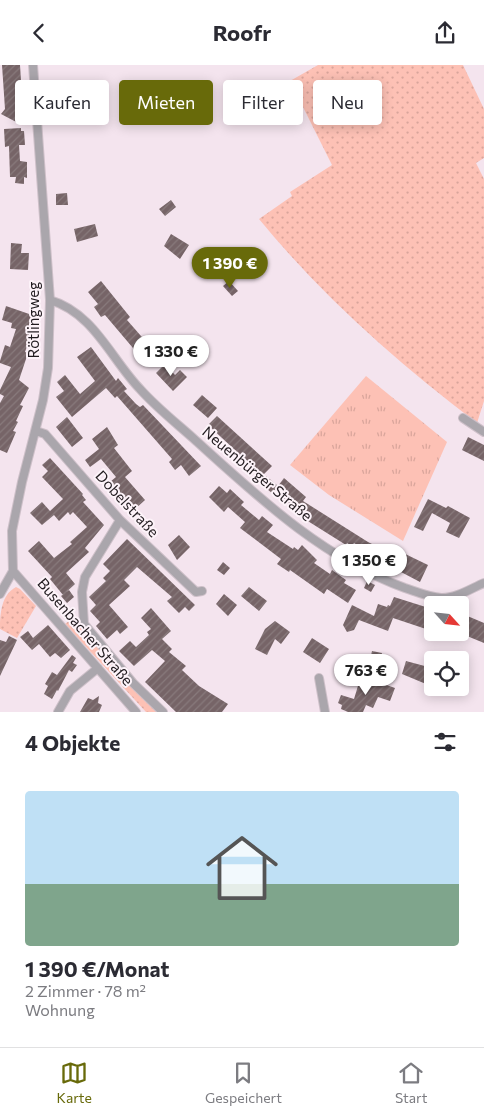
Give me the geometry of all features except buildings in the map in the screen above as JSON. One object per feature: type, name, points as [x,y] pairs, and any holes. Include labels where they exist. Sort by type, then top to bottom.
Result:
[{"type":"street","name":"Rötlingweg","points":[[13,571],[12,531],[22,482],[36,431],[48,368],[50,300],[33,65]]},
{"type":"street","name":"Neuenbürger Straße","points":[[50,300],[71,309],[88,324],[139,389],[266,503],[319,543],[351,564],[388,581],[432,597],[444,598],[484,583]]},
{"type":"street","points":[[463,418],[484,431]]},
{"type":"street","name":"Dobelstraße","points":[[36,431],[45,434],[120,520],[196,592],[202,591]]},
{"type":"street","points":[[120,520],[85,577],[82,592],[84,624],[133,683],[163,712]]},
{"type":"street","points":[[0,594],[13,571]]},
{"type":"street","name":"Busenbacher Straße","points":[[13,571],[136,712]]},
{"type":"street","points":[[58,712],[70,691],[98,668]]},
{"type":"street","points":[[318,679],[326,712]]},
{"type":"green space","points":[[318,65],[463,65],[484,109],[484,158],[476,163],[484,179],[484,401],[477,423],[418,376],[335,302],[283,248],[259,219],[292,196],[290,192],[332,165],[303,107],[303,80],[292,80]]},
{"type":"green space","points":[[366,376],[447,442],[403,541],[329,495],[290,465]]},
{"type":"green space","points":[[16,587],[36,606],[17,638],[0,629],[2,605],[7,595]]},
{"type":"green space","points":[[69,621],[82,627],[158,712],[146,712],[65,624]]}]
